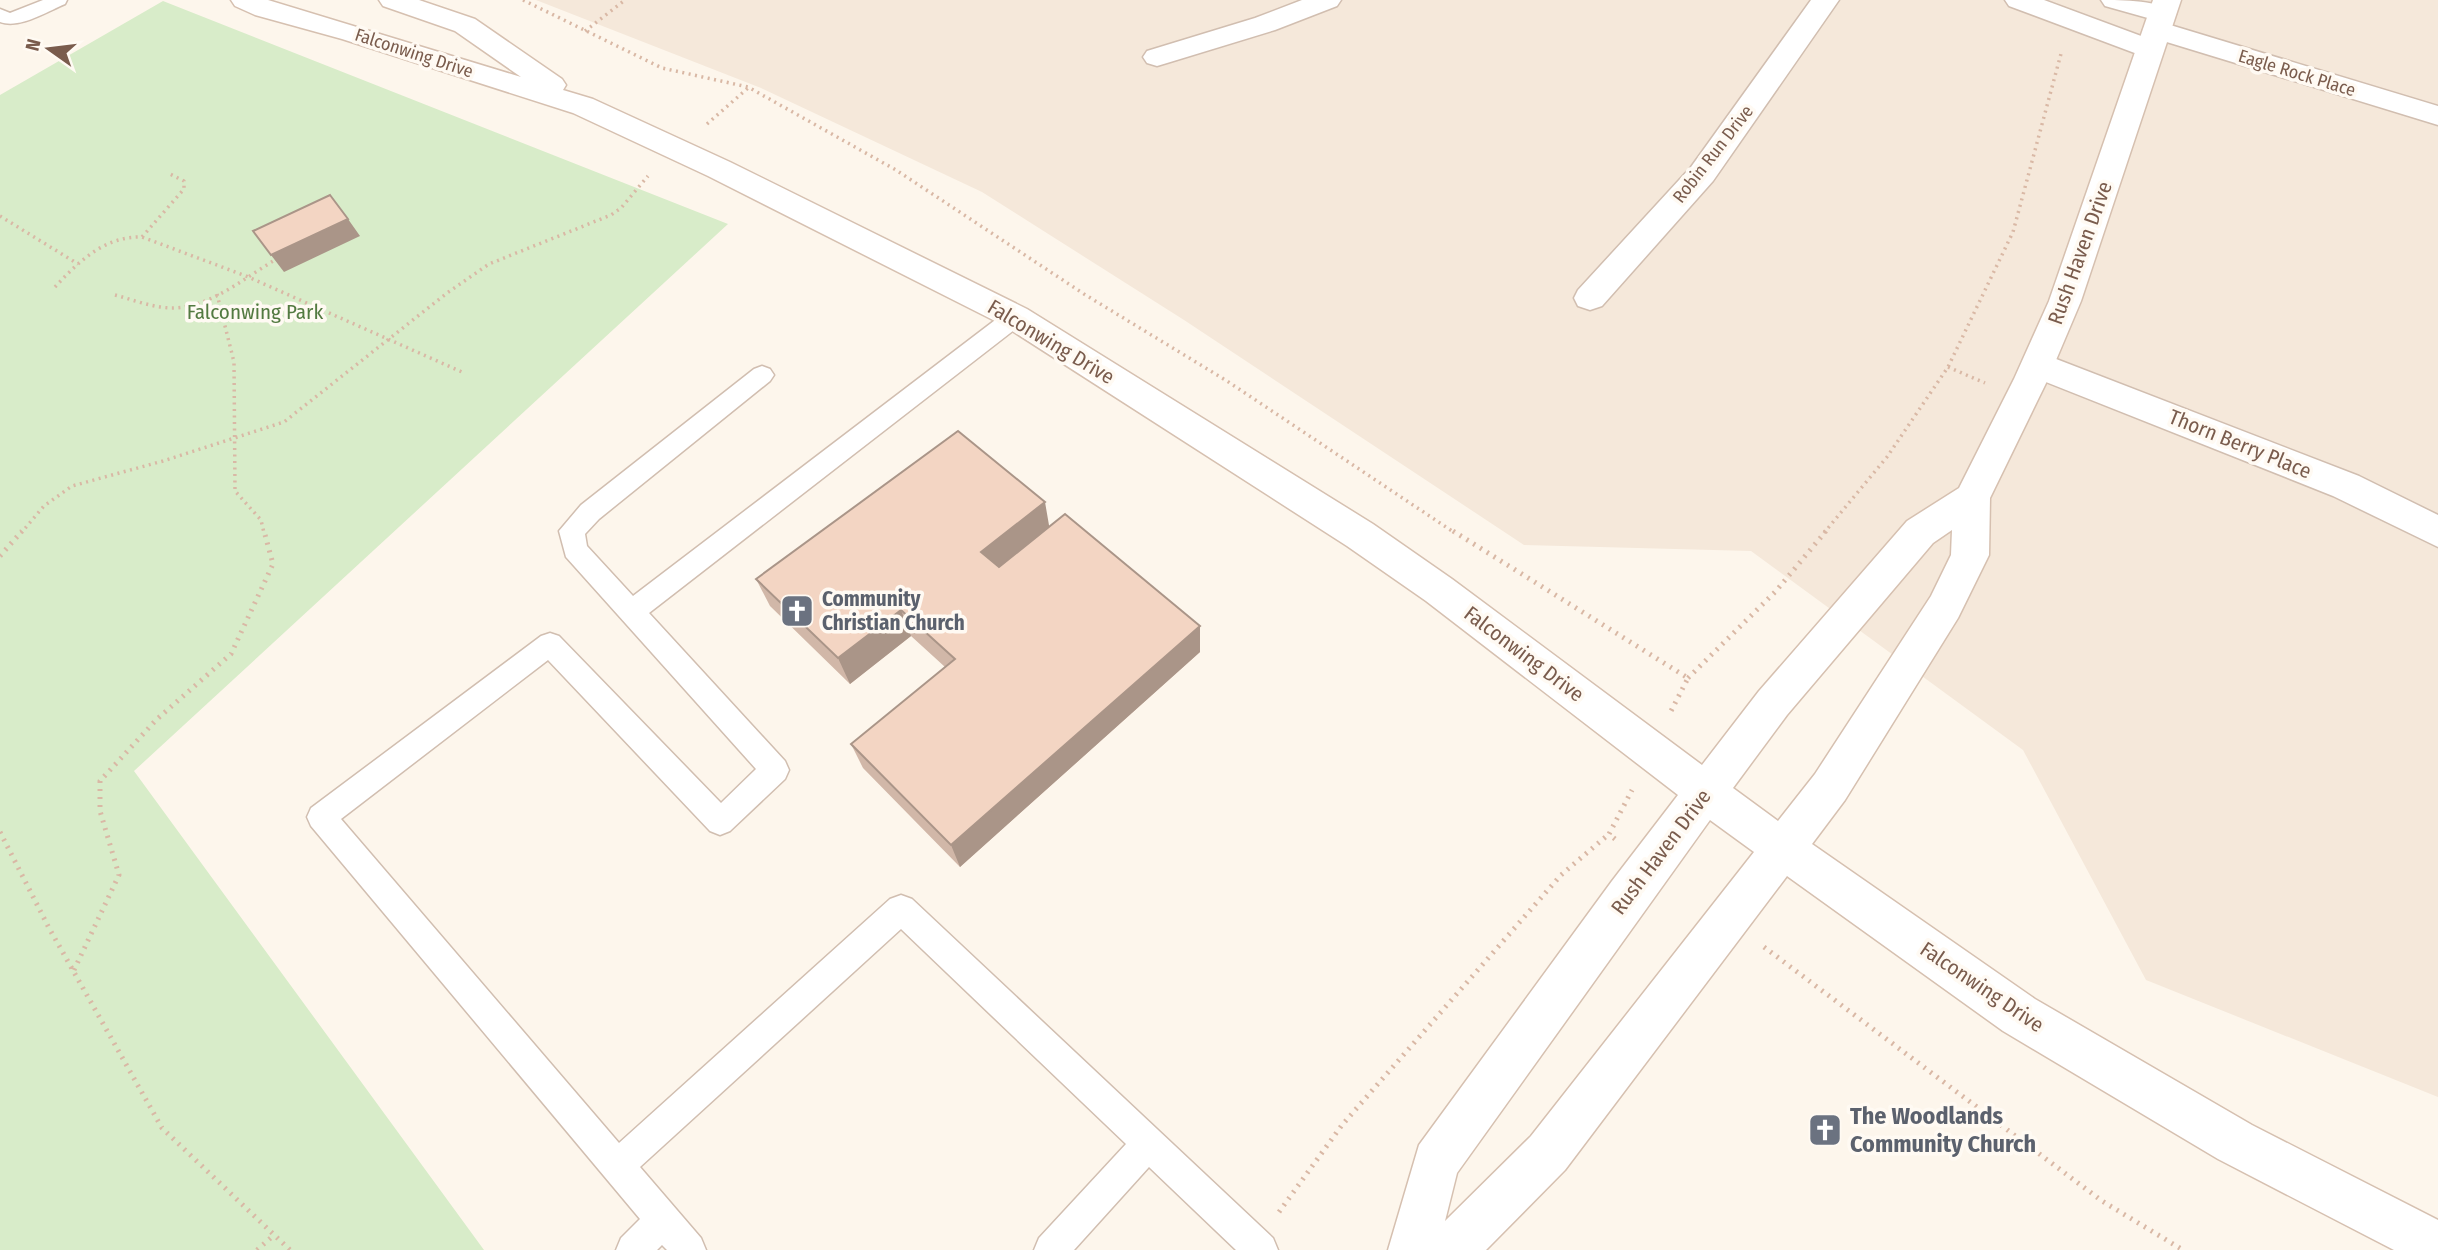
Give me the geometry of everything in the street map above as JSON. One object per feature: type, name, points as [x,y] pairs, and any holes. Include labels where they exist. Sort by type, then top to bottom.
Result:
[{"type":"street","name":"Falconwing Drive","points":[[245,0],[265,9],[352,33],[583,106],[1015,317],[1360,535],[1438,590],[1782,848],[2019,1015],[2235,1142],[2438,1246]]},
{"type":"street","name":"Falconwing Drive","points":[[393,0],[465,25],[583,106]]},
{"type":"street","points":[[1157,57],[1265,24],[1327,0]]},
{"type":"street","name":"Robin Run Drive","points":[[1590,298],[1702,174],[1825,0]]},
{"type":"street","points":[[2018,0],[2071,20],[2159,23]]},
{"type":"street","points":[[2115,0],[2159,23]]},
{"type":"street","name":"Eagle Rock Place","points":[[2159,23],[2438,116]]},
{"type":"street","name":"Rush Haven Drive","points":[[1451,1250],[1548,1153],[1830,787],[1945,607],[1970,555],[1972,498],[2038,365],[2065,301],[2159,23]]},
{"type":"street","name":"Thorn Berry Place","points":[[2038,365],[2346,486],[2438,532]]},
{"type":"street","name":"Rush Haven Drive","points":[[1413,1250],[1436,1162],[1619,907],[1773,703],[1920,532],[1972,498]]},
{"type":"lane","points":[[0,15],[8,19],[30,13],[58,0]]},
{"type":"lane","points":[[631,612],[1015,317]]},
{"type":"lane","points":[[689,1250],[321,817],[550,644],[720,822],[775,770],[575,550],[572,531],[590,512],[762,375]]},
{"type":"lane","points":[[617,1166],[901,909],[1258,1247]]},
{"type":"lane","points":[[1051,1250],[1149,1143]]},
{"type":"lane","points":[[634,1250],[663,1220]]},
{"type":"path","points":[[586,31],[625,0]]},
{"type":"path","points":[[1688,678],[1776,591],[1887,457],[1948,367],[2012,232],[2071,20]]},
{"type":"path","points":[[0,556],[44,506],[72,486],[236,439],[288,420],[447,293],[489,264],[617,212],[645,179],[748,87]]},
{"type":"path","points":[[142,237],[183,192],[184,181],[170,174]]},
{"type":"path","points":[[0,216],[78,264]]},
{"type":"path","points":[[55,287],[78,264],[117,240],[142,237],[246,276],[462,372]]},
{"type":"path","points":[[115,295],[172,308],[186,307],[275,260]]},
{"type":"path","points":[[74,970],[119,875],[100,811],[100,780],[156,720],[231,654],[273,564],[261,520],[235,491],[234,362],[217,293]]},
{"type":"path","points":[[0,832],[162,1128],[290,1250]]},
{"type":"path","points":[[1258,1247],[1342,1125],[1561,875],[1609,834]]},
{"type":"path","points":[[257,1250],[274,1235]]},
{"type":"shaded area","points":[[536,0],[2438,0],[2438,1097],[2146,980],[2023,750],[1751,551],[1524,545],[1184,320],[982,192],[761,88]]},
{"type":"green space","name":"Falconwing Park","points":[[163,1],[728,224],[134,771],[484,1250],[0,1250],[0,95]]},
{"type":"building","points":[[330,195],[348,219],[271,255],[253,231]]},
{"type":"building","points":[[958,431],[1045,502],[981,552],[999,567],[1065,514],[1200,626],[951,845],[851,744],[955,659],[901,610],[838,658],[756,579]]},
{"type":"place","name":"Community Christian Church","points":[[797,611]]},
{"type":"place","name":"The Woodlands Community Church","points":[[1825,1130]]}]
